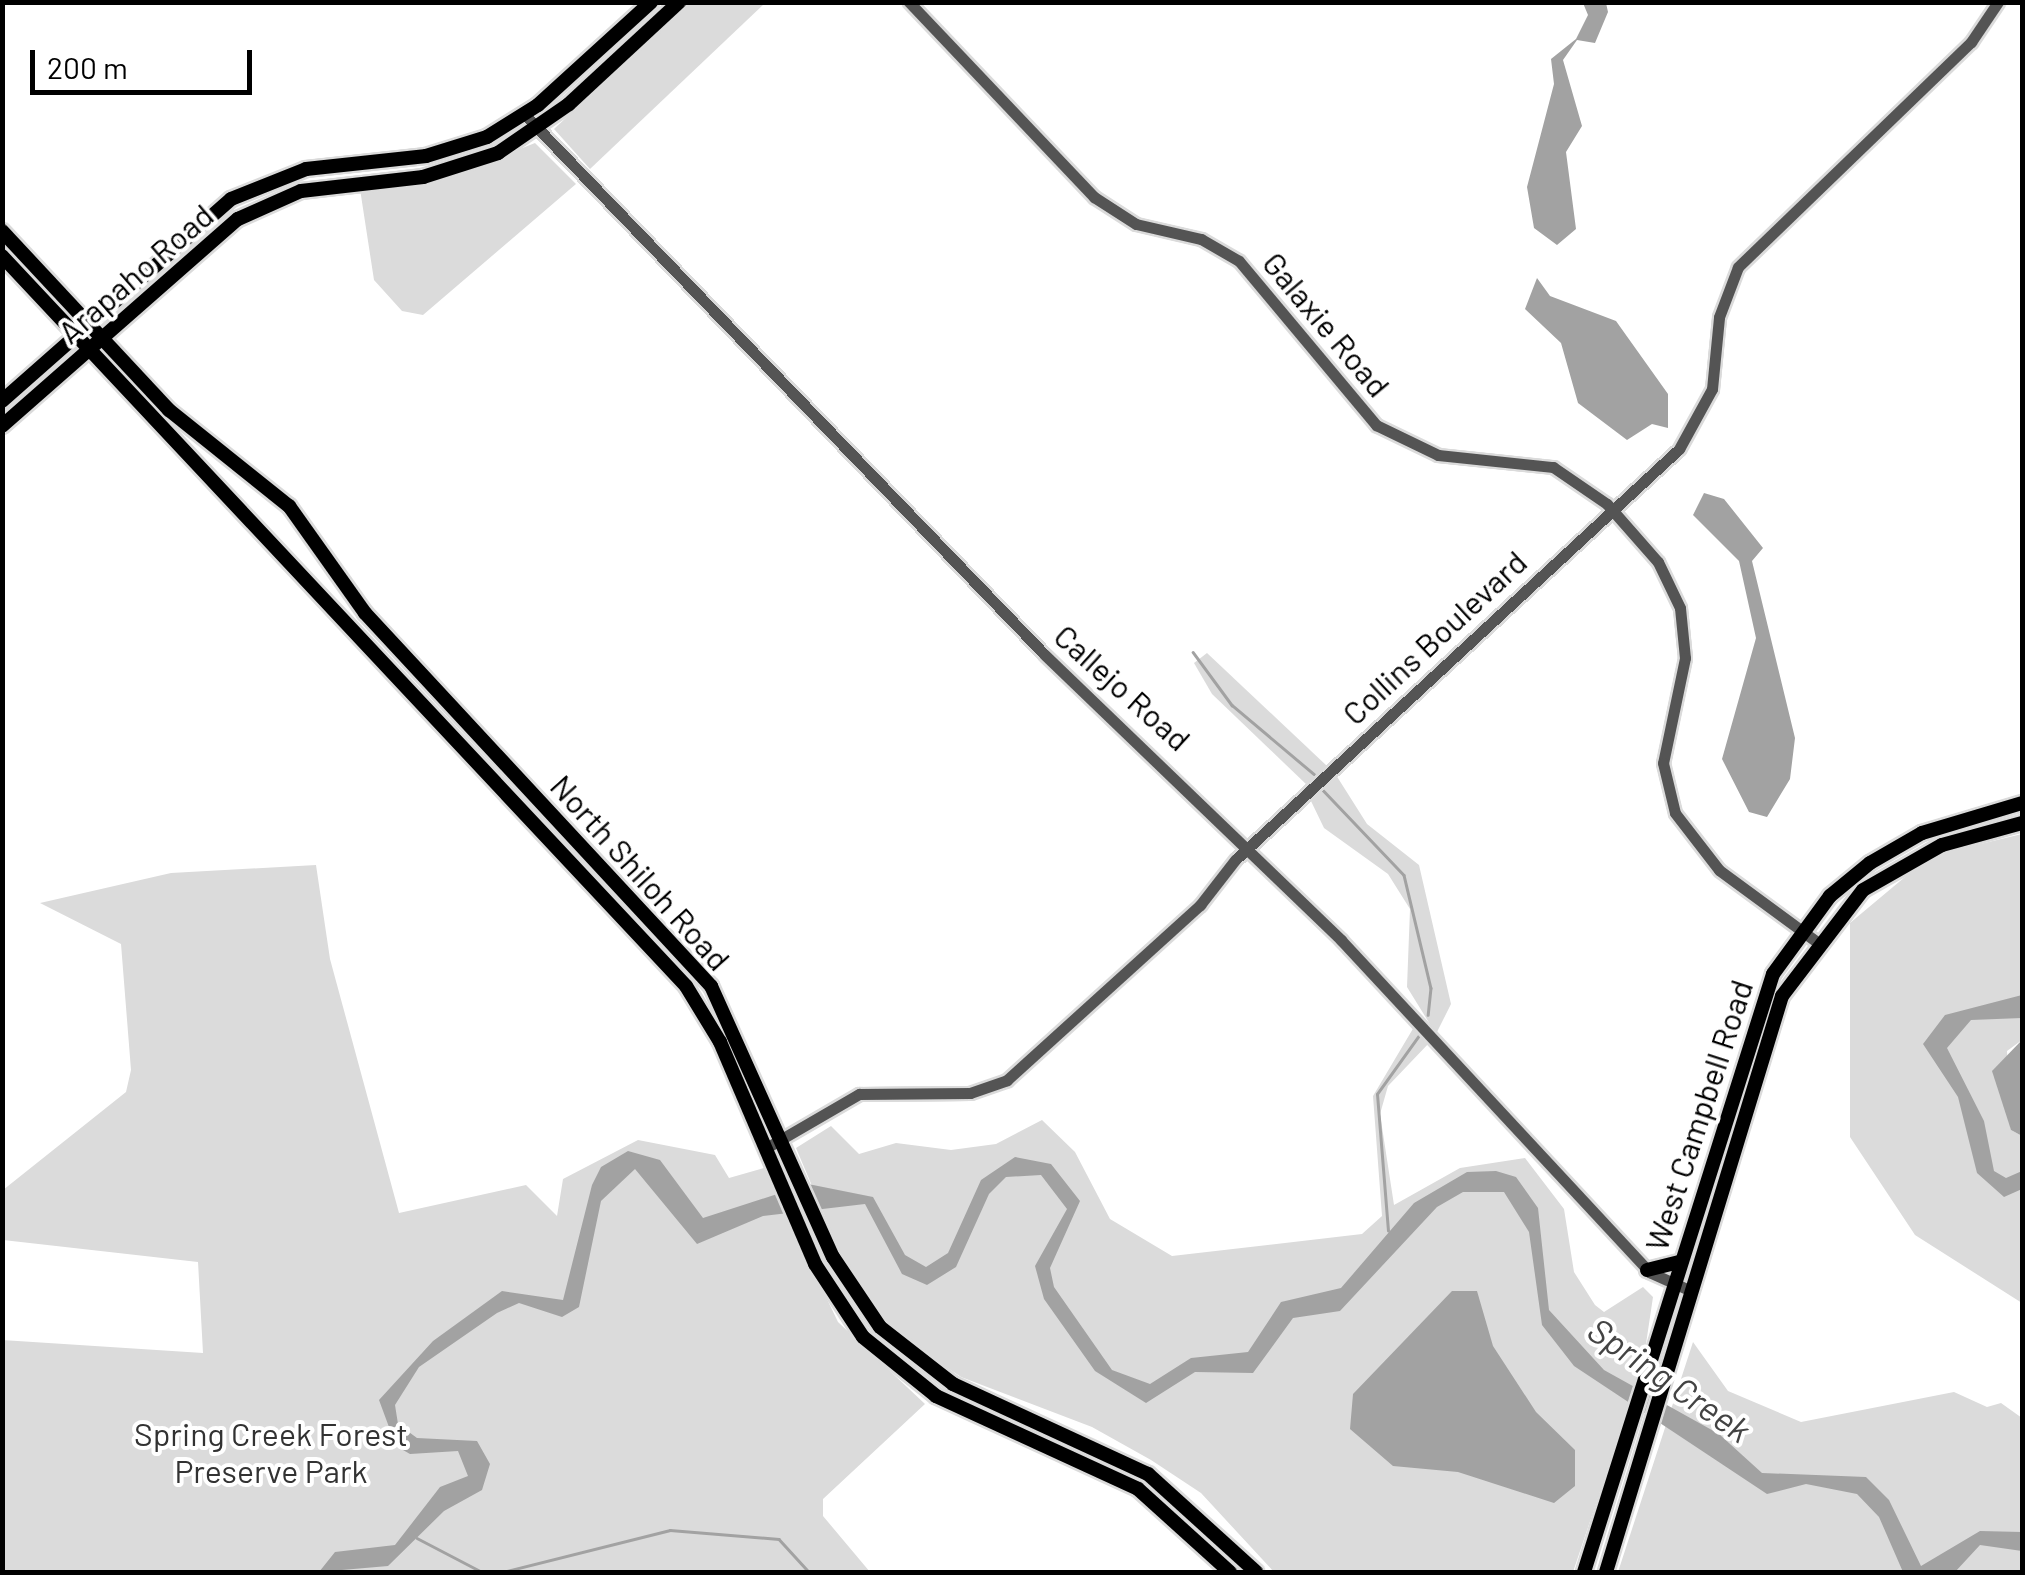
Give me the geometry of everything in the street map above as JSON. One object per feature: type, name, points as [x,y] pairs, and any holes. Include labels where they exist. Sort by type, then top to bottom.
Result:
[{"type":"main road","name":"Arapaho Road","points":[[2,401],[232,199],[306,169],[454,149],[524,116],[651,2]]},
{"type":"main road","name":"Arapaho Road","points":[[2,426],[241,217],[301,191],[456,169],[538,130],[679,2]]},
{"type":"main road","points":[[232,199],[241,217]]},
{"type":"main road","name":"North Shiloh Road","points":[[2,230],[192,428],[289,506],[365,613],[710,986],[787,1147],[842,1276],[900,1345],[953,1384],[1148,1474],[1256,1572]]},
{"type":"main road","name":"North Shiloh Road","points":[[2,256],[674,972],[713,1027],[825,1284],[886,1359],[955,1406],[1138,1489],[1230,1572]]},
{"type":"main road","points":[[22,276],[34,265]]},
{"type":"main road","points":[[161,427],[192,428]]},
{"type":"main road","name":"West Campbell Road","points":[[1584,1572],[1652,1370],[1667,1301],[1764,990],[1802,930],[1853,875],[1922,833],[2022,803]]},
{"type":"main road","name":"West Campbell Road","points":[[1606,1572],[1670,1375],[1689,1290],[1774,1015],[1817,942],[1863,890],[1942,845],[2022,823]]},
{"type":"main road","points":[[1853,875],[1863,890]]},
{"type":"main road","points":[[1667,1301],[1648,1271],[1679,1262]]},
{"type":"street","name":"Galaxie Road","points":[[910,2],[1094,197],[1136,224],[1201,239],[1239,261],[1376,425],[1438,455],[1553,467],[1613,511],[1658,562],[1680,608],[1685,658],[1662,763],[1675,814],[1719,870],[1817,942]]},
{"type":"street","name":"Collins Boulevard","points":[[769,1154],[787,1147],[859,1094],[970,1092],[1007,1080],[1200,905],[1249,846],[1613,511],[1700,419],[1727,290],[1750,250],[1971,42],[1998,2]]},
{"type":"street","name":"Callejo Road","points":[[524,116],[1063,674],[1249,846],[1648,1271],[1689,1290]]},
{"type":"green space","points":[[689,3],[765,3],[590,169],[554,129]]},
{"type":"green space","points":[[535,143],[576,184],[423,315],[402,311],[374,280],[360,189],[443,180]]},
{"type":"green space","points":[[1207,653],[1327,766],[1307,785],[1212,694],[1194,663]]},
{"type":"green space","points":[[1336,775],[1367,824],[1419,865],[1451,1004],[1436,1034],[1407,987],[1410,909],[1388,874],[1324,828],[1310,799]]},
{"type":"green space","points":[[2022,834],[2022,1040],[2007,1051],[2011,1130],[2022,1136],[2022,1303],[1915,1235],[1850,1137],[1850,923],[1930,856]]},
{"type":"green space","name":"Spring Creek Forest Preserve Park","points":[[316,865],[330,959],[399,1213],[526,1185],[557,1216],[563,1179],[638,1140],[715,1155],[729,1178],[764,1168],[838,1322],[925,1404],[823,1499],[823,1516],[870,1572],[3,1572],[2,1340],[203,1353],[198,1262],[3,1240],[3,1190],[126,1092],[131,1070],[121,944],[40,903],[171,873]]},
{"type":"green space","points":[[1414,1027],[1430,1042],[1388,1086],[1380,1114],[1394,1205],[1460,1168],[1525,1158],[1564,1209],[1574,1272],[1595,1305],[1604,1312],[1643,1287],[1653,1297],[1643,1364],[1573,1572],[1274,1572],[1201,1493],[1151,1460],[1092,1427],[961,1377],[881,1323],[850,1276],[796,1148],[831,1126],[859,1154],[896,1143],[951,1150],[996,1144],[1042,1120],[1075,1152],[1110,1219],[1172,1256],[1362,1234],[1382,1216],[1373,1096]]},
{"type":"green space","points":[[1693,1342],[1728,1391],[1801,1422],[1954,1392],[1987,1407],[2001,1403],[2022,1418],[2022,1572],[1618,1572]]},
{"type":"shaded area","points":[[1583,3],[1606,3],[1608,12],[1595,43],[1577,40],[1563,60],[1582,126],[1566,152],[1576,229],[1557,245],[1534,228],[1527,187],[1554,84],[1551,59],[1576,39],[1588,15]]},
{"type":"shaded area","points":[[1537,278],[1550,296],[1616,321],[1668,394],[1668,428],[1652,424],[1627,440],[1578,403],[1561,343],[1525,309]]},
{"type":"shaded area","points":[[1704,493],[1724,499],[1763,548],[1752,561],[1795,738],[1790,779],[1767,817],[1749,812],[1722,759],[1756,638],[1739,561],[1693,515]]},
{"type":"shaded area","points":[[2022,995],[2022,1018],[1971,1020],[1947,1048],[1984,1121],[1994,1171],[2006,1178],[2022,1171],[2022,1189],[2004,1197],[1977,1173],[1958,1097],[1923,1044],[1945,1015]]},
{"type":"shaded area","points":[[2022,1040],[2022,1136],[2011,1130],[1992,1071]]},
{"type":"shaded area","points":[[628,1151],[660,1160],[703,1218],[808,1184],[873,1197],[905,1255],[926,1267],[948,1253],[981,1180],[1015,1157],[1051,1164],[1080,1201],[1050,1268],[1054,1287],[1112,1370],[1150,1384],[1191,1358],[1248,1352],[1281,1302],[1341,1288],[1414,1203],[1467,1172],[1496,1171],[1516,1177],[1538,1208],[1549,1310],[1604,1370],[1719,1434],[1762,1473],[1866,1477],[1889,1500],[1921,1566],[1980,1531],[2022,1532],[2022,1551],[1980,1545],[1955,1572],[1903,1572],[1879,1517],[1857,1494],[1806,1484],[1767,1494],[1574,1366],[1542,1325],[1529,1232],[1504,1192],[1463,1192],[1437,1207],[1340,1311],[1293,1318],[1253,1373],[1195,1372],[1146,1403],[1095,1371],[1044,1299],[1035,1266],[1067,1209],[1041,1175],[1006,1177],[989,1194],[956,1267],[927,1285],[902,1274],[865,1204],[763,1216],[697,1244],[635,1169],[601,1201],[579,1307],[562,1317],[519,1303],[497,1313],[419,1367],[395,1405],[398,1424],[417,1438],[477,1441],[490,1464],[482,1490],[444,1511],[388,1566],[319,1572],[335,1552],[395,1545],[440,1487],[468,1476],[458,1451],[410,1454],[396,1446],[379,1400],[433,1341],[502,1291],[563,1300],[592,1185],[601,1167]]},
{"type":"shaded area","points":[[1452,1291],[1477,1291],[1493,1346],[1536,1412],[1575,1450],[1575,1486],[1554,1503],[1458,1472],[1393,1466],[1350,1429],[1353,1394]]},
{"type":"waterway","points":[[1193,652],[1232,705],[1314,774]]},
{"type":"waterway","points":[[1323,790],[1404,875],[1431,988],[1428,1015]]},
{"type":"waterway","points":[[1388,1231],[1377,1094],[1420,1034]]},
{"type":"waterway","points":[[503,1572],[670,1530],[779,1539],[809,1572]]},
{"type":"waterway","points":[[417,1538],[482,1572]]},
{"type":"water label","name":"Spring Creek","points":[[1670,1379]]}]
